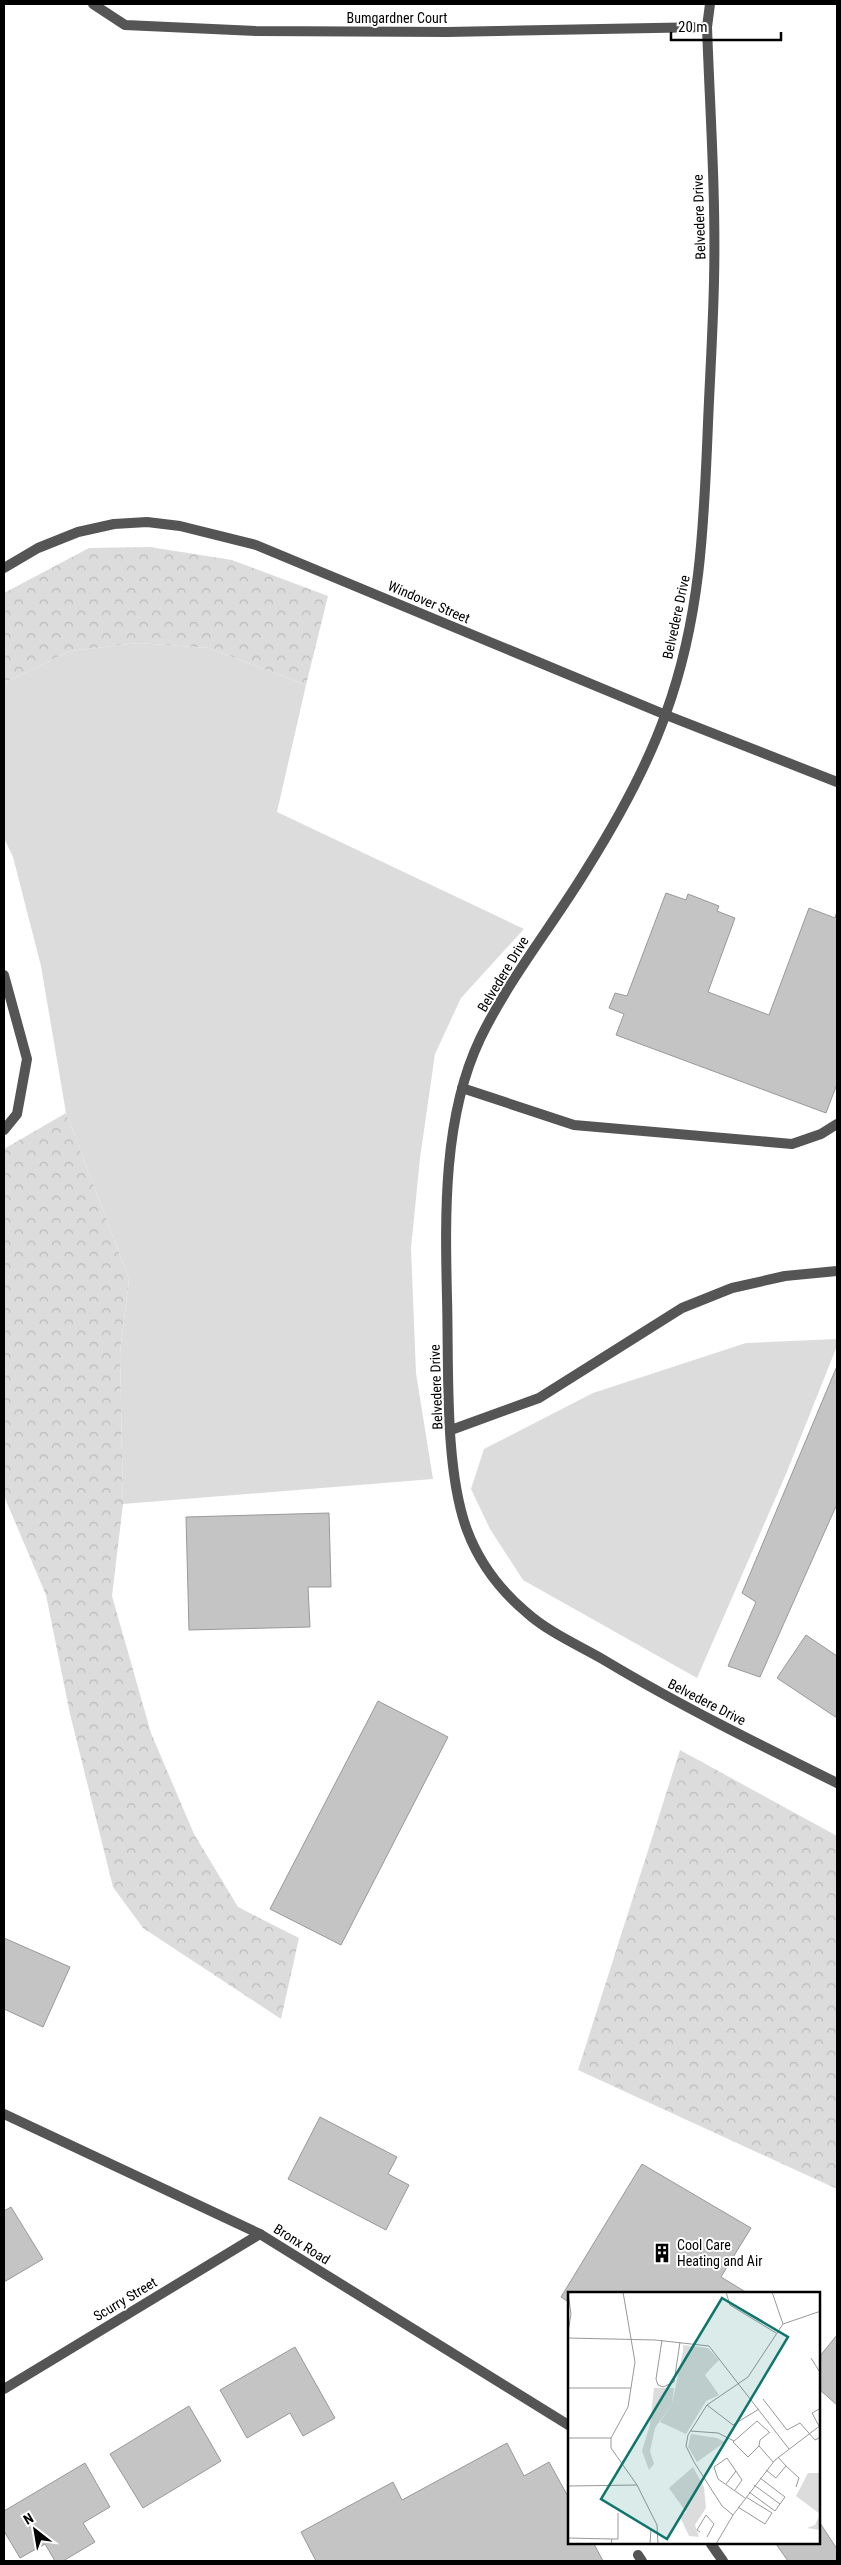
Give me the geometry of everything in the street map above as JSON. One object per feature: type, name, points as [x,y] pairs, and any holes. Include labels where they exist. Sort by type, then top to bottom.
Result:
[{"type":"street","name":"Bumgardner Court","points":[[93,4],[125,24],[256,31],[446,32],[707,27]]},
{"type":"street","name":"Belvedere Drive","points":[[710,4],[707,27],[714,276],[704,540],[697,596],[684,654],[666,715],[628,799],[587,869],[519,970],[480,1040],[462,1088],[454,1118],[451,1150],[446,1265],[451,1430],[461,1509],[468,1533],[481,1561],[502,1588],[529,1615],[660,1693],[837,1783]]},
{"type":"street","name":"Windover Street","points":[[4,568],[38,548],[78,532],[114,524],[147,522],[180,526],[256,545],[666,715],[837,782]]},
{"type":"street","points":[[4,975],[27,1059],[17,1114],[4,1130]]},
{"type":"street","points":[[462,1088],[574,1124],[792,1144],[821,1134],[837,1124]]},
{"type":"street","points":[[451,1430],[539,1398],[682,1308],[740,1286],[785,1276],[837,1271]]},
{"type":"street","name":"Bronx Road","points":[[4,2114],[260,2234],[568,2425]]},
{"type":"street","name":"Scurry Street","points":[[4,2389],[260,2234]]},
{"type":"street","points":[[712,2545],[723,2561]]},
{"type":"green space","points":[[150,547],[232,560],[328,596],[306,685],[209,648],[138,643],[70,651],[4,683],[4,593],[89,548]]},
{"type":"green space","points":[[138,643],[209,648],[306,685],[277,812],[524,929],[461,998],[435,1054],[420,1158],[411,1248],[416,1373],[433,1479],[123,1504],[120,1353],[129,1279],[66,1113],[41,966],[13,857],[4,838],[4,683],[70,651]]},
{"type":"green space","points":[[66,1113],[129,1279],[120,1353],[123,1504],[112,1596],[151,1733],[194,1834],[238,1907],[299,1938],[281,2019],[143,1928],[113,1887],[70,1714],[46,1595],[4,1496],[4,1149]]},
{"type":"green space","points":[[837,1339],[837,1346],[786,1474],[697,1678],[523,1580],[490,1529],[471,1489],[484,1449],[593,1393],[746,1343]]},
{"type":"green space","points":[[680,1750],[837,1836],[837,2189],[578,2070]]},
{"type":"building","points":[[666,893],[686,900],[688,894],[719,906],[717,911],[735,918],[708,992],[769,1015],[809,908],[835,918],[837,911],[837,1084],[826,1113],[616,1035],[624,1014],[609,1008],[615,993],[627,996]]},
{"type":"building","points":[[837,1366],[837,1504],[760,1677],[728,1666],[756,1602],[742,1593]]},
{"type":"building","points":[[329,1513],[331,1587],[308,1587],[310,1627],[189,1630],[186,1517]]},
{"type":"building","points":[[806,1635],[837,1656],[837,1718],[777,1678]]},
{"type":"building","points":[[378,1701],[448,1737],[341,1945],[270,1909]]},
{"type":"building","points":[[4,1938],[70,1967],[43,2027],[4,2009]]},
{"type":"building","points":[[320,2117],[397,2157],[388,2174],[409,2185],[386,2230],[288,2179]]},
{"type":"building","name":"Cool Care Heating and Air","points":[[642,2164],[751,2228],[721,2277],[746,2292],[568,2292],[568,2302],[561,2297]]},
{"type":"building","points":[[11,2207],[43,2259],[4,2282],[4,2211]]},
{"type":"building","points":[[837,2335],[837,2405],[821,2391],[821,2355]]},
{"type":"building","points":[[295,2347],[335,2418],[303,2436],[290,2413],[247,2438],[220,2390]]},
{"type":"building","points":[[189,2406],[221,2461],[143,2508],[110,2454]]},
{"type":"building","points":[[507,2443],[524,2476],[549,2462],[568,2496],[568,2545],[595,2545],[603,2561],[316,2561],[301,2532],[393,2482],[402,2500]]},
{"type":"building","points":[[85,2463],[110,2507],[83,2523],[95,2542],[63,2561],[55,2561],[45,2544],[20,2558],[4,2531],[4,2511]]},
{"type":"building","points":[[821,2525],[837,2549],[837,2561],[788,2561],[777,2545],[821,2545]]},
{"type":"place","name":"Cool Care Heating and Air","points":[[662,2253]]}]
